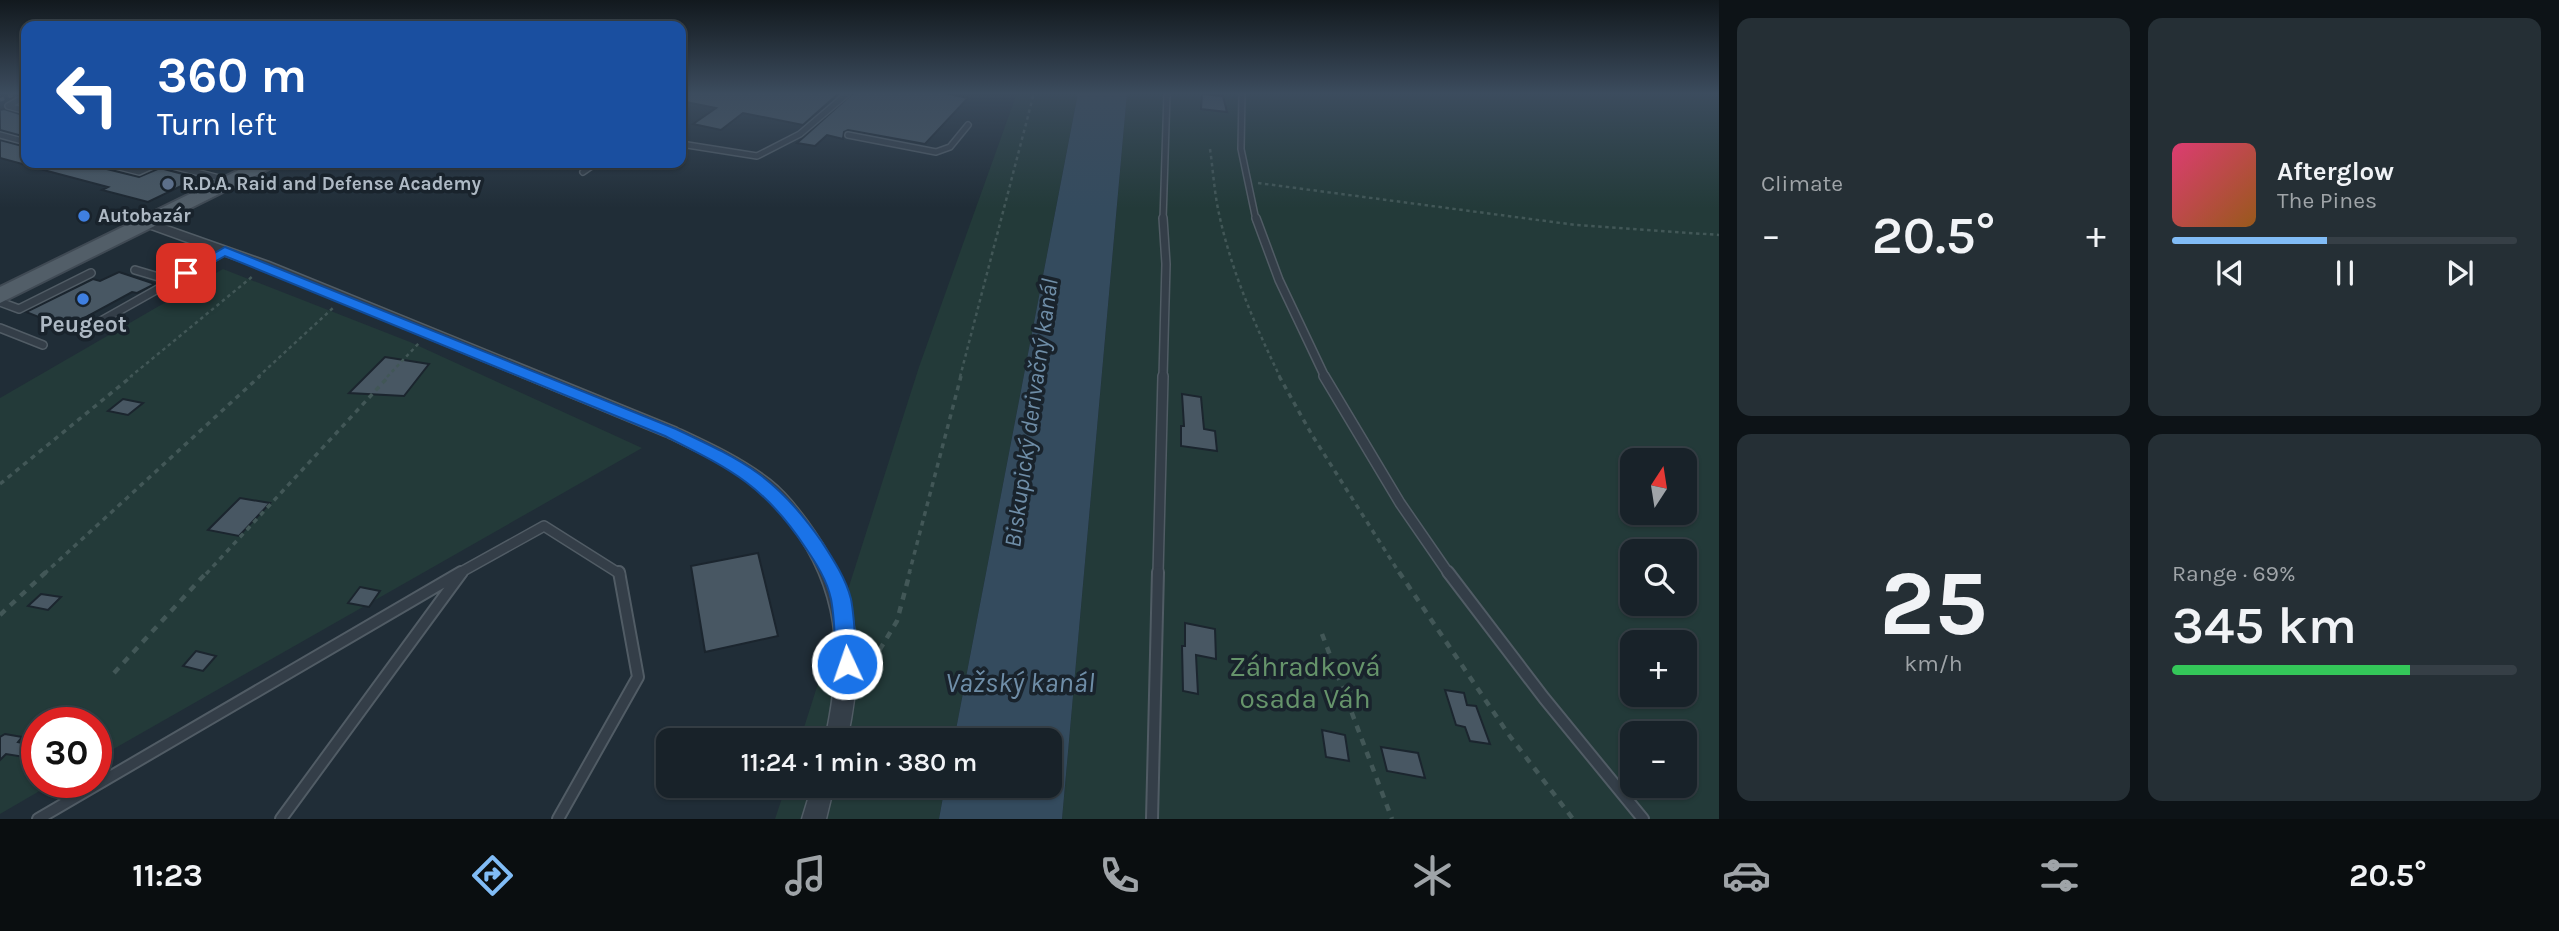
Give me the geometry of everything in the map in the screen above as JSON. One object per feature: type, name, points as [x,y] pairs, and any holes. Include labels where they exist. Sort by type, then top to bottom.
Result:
[{"type":"main road","points":[[0,296],[257,168]]},
{"type":"street","points":[[147,223],[225,251],[671,432],[757,479],[792,512],[828,566],[841,598],[847,648],[846,680],[838,728]]},
{"type":"street","points":[[814,819],[820,798]]},
{"type":"lane","points":[[686,145],[757,156],[805,131]]},
{"type":"lane","points":[[848,135],[936,152],[950,147],[963,131]]},
{"type":"lane","points":[[1152,819],[1166,264],[1162,207],[1167,131]]},
{"type":"lane","points":[[1240,131],[1246,182],[1266,253],[1304,339],[1363,447],[1455,580],[1643,819]]},
{"type":"lane","points":[[0,135],[21,141]]},
{"type":"lane","points":[[123,168],[139,172],[148,168]]},
{"type":"lane","points":[[180,168],[231,181]]},
{"type":"lane","points":[[583,172],[589,168]]},
{"type":"lane","points":[[92,326],[225,251]]},
{"type":"lane","points":[[135,270],[172,281]]},
{"type":"lane","points":[[0,302],[19,309],[90,273]]},
{"type":"lane","points":[[0,328],[43,345]]},
{"type":"lane","points":[[38,819],[544,526],[620,573],[638,677],[558,819]]},
{"type":"lane","points":[[281,819],[463,571]]},
{"type":"path","points":[[846,680],[865,674],[897,621],[1024,131]]},
{"type":"path","points":[[1210,149],[1213,190],[1240,285],[1285,388],[1342,485],[1475,687],[1573,819]]},
{"type":"path","points":[[1246,182],[1576,225],[1719,235]]},
{"type":"path","points":[[0,484],[253,276]]},
{"type":"path","points":[[0,615],[334,306]]},
{"type":"path","points":[[114,673],[420,342]]},
{"type":"path","points":[[1322,634],[1392,819]]},
{"type":"green space","points":[[1003,131],[1071,131],[956,728],[804,728],[919,367]]},
{"type":"green space","name":"Záhradková osada Váh","points":[[1124,131],[1719,131],[1719,819],[1062,819]]},
{"type":"green space","points":[[223,269],[410,342],[642,448],[112,750],[112,707],[21,707],[21,798],[28,798],[0,814],[0,398]]},
{"type":"green space","points":[[782,798],[943,798],[939,819],[775,819]]},
{"type":"water","name":"Važský kanál","points":[[1071,131],[1124,131],[1062,819],[939,819],[943,798],[1062,798],[1062,728],[956,728]]},
{"type":"building","points":[[5,131],[21,131],[21,136]]},
{"type":"building","points":[[810,131],[846,131],[843,139],[827,135],[815,146],[797,143]]},
{"type":"building","points":[[855,131],[937,131],[925,144]]},
{"type":"building","points":[[0,140],[21,146],[21,164],[0,158]]},
{"type":"building","points":[[36,168],[103,168],[139,177],[160,168],[198,178],[148,202],[102,190],[108,187]]},
{"type":"building","points":[[119,272],[155,284],[137,293],[132,292],[66,328],[26,312],[93,279],[100,281]]},
{"type":"building","points":[[385,357],[429,364],[404,396],[349,393]]},
{"type":"building","points":[[1182,394],[1201,397],[1204,429],[1215,431],[1217,451],[1181,446],[1181,426],[1184,426]]},
{"type":"building","points":[[123,399],[143,403],[128,415],[108,411]]},
{"type":"building","points":[[240,498],[270,503],[239,536],[208,530]]},
{"type":"building","points":[[758,553],[778,636],[705,652],[691,566]]},
{"type":"building","points":[[360,587],[380,591],[369,607],[348,603]]},
{"type":"building","points":[[41,594],[61,597],[48,610],[28,606]]},
{"type":"building","points":[[1185,623],[1215,629],[1216,659],[1196,655],[1198,694],[1183,691],[1182,646],[1185,646]]},
{"type":"building","points":[[196,651],[216,656],[203,671],[183,666]]},
{"type":"building","points":[[1445,690],[1464,693],[1467,705],[1476,706],[1490,744],[1470,741],[1465,727],[1456,725]]},
{"type":"building","points":[[1322,730],[1345,735],[1349,761],[1326,757]]},
{"type":"building","points":[[5,734],[21,737],[18,742],[21,743],[21,756],[6,754],[0,760],[0,737]]},
{"type":"building","points":[[1381,747],[1418,753],[1425,778],[1387,771]]},
{"type":"place","name":"R.D.A. Raid and Defense Academy","points":[[168,184]]},
{"type":"place","name":"Autobazár","points":[[84,216]]},
{"type":"place","name":"Peugeot","points":[[83,299]]},
{"type":"route","points":[[186,273],[225,251],[671,432],[728,461],[757,479],[792,512],[828,566],[841,598],[847,664]]},
{"type":"water label","name":"Biskupický derivačný kanál","points":[[1031,413]]}]
